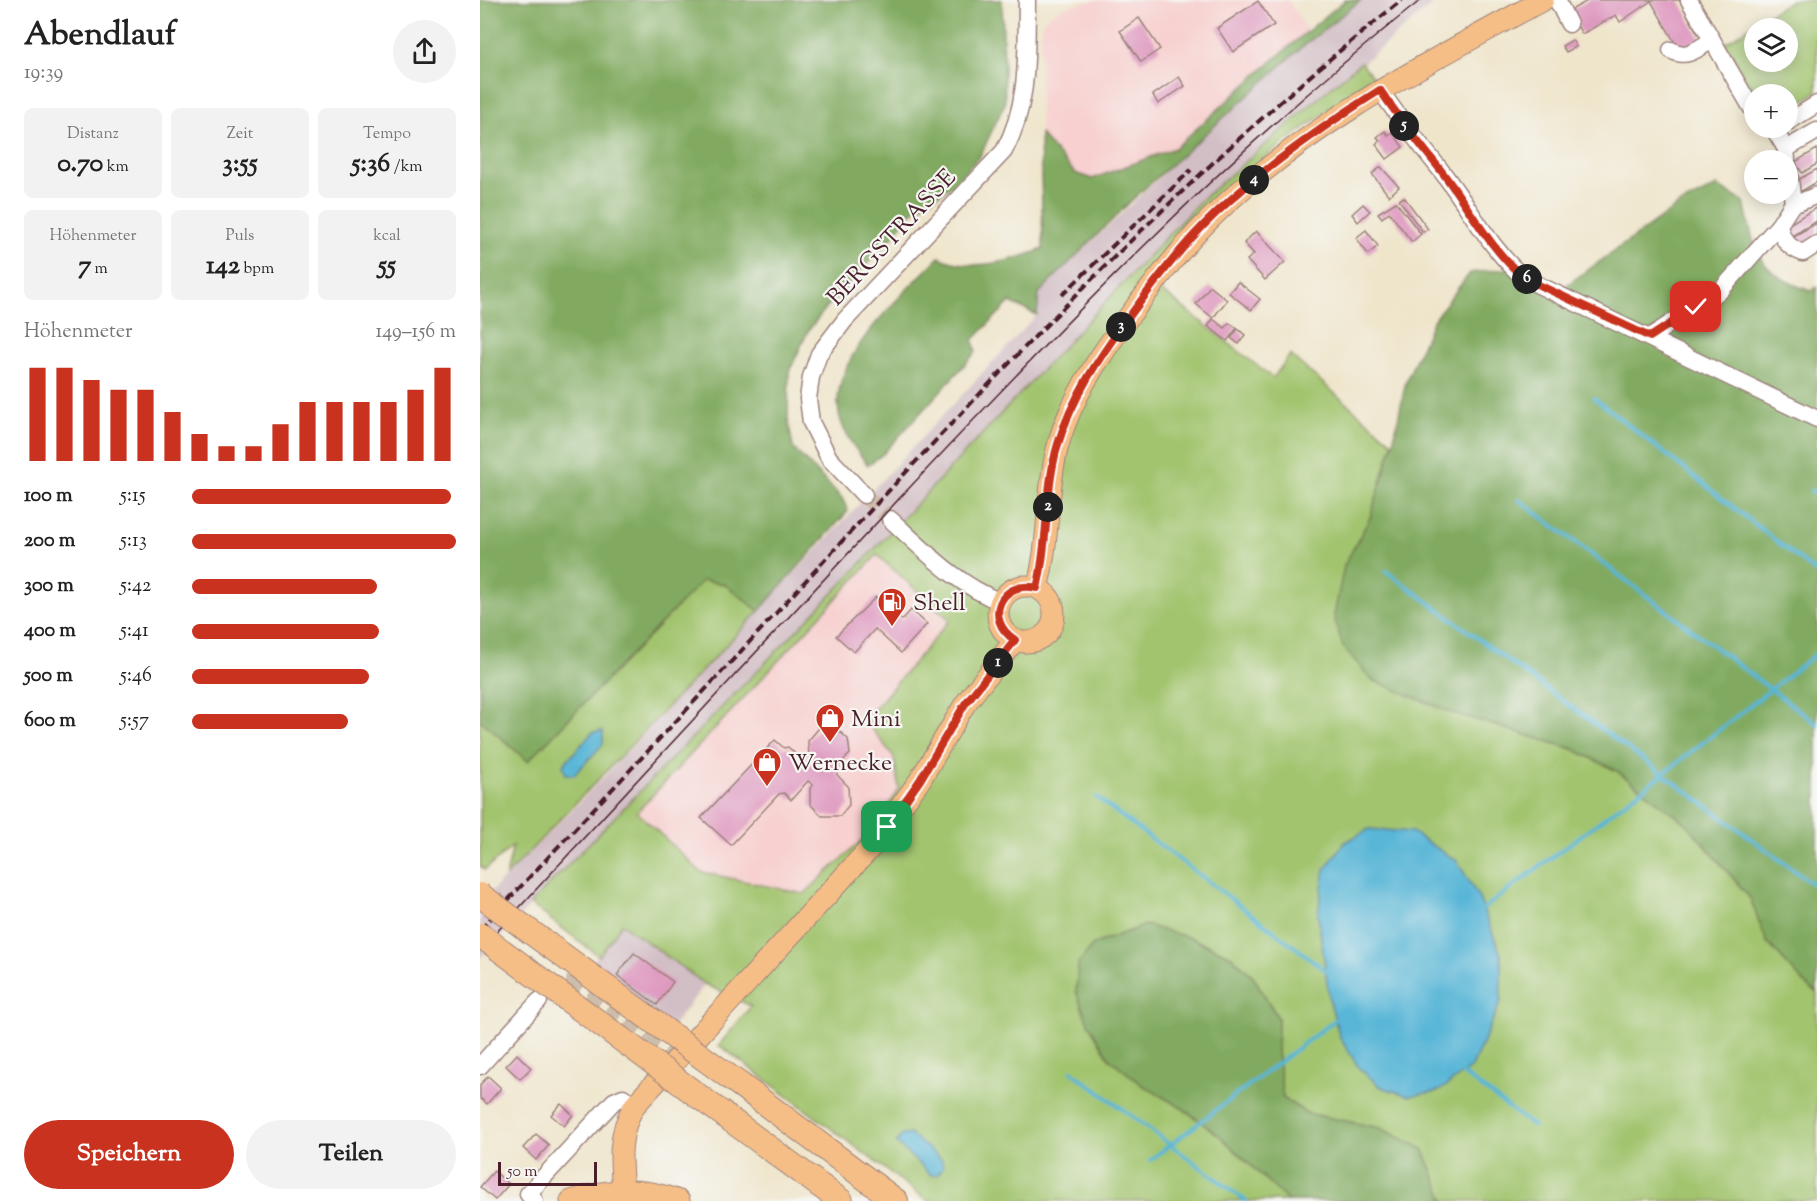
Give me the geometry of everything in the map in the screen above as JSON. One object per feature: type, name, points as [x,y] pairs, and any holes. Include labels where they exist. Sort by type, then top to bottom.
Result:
[{"type":"highway","points":[[480,895],[896,1201]]},
{"type":"highway","points":[[480,935],[840,1201]]},
{"type":"main road","points":[[1037,588],[1045,550],[1050,484],[1057,446],[1074,403],[1101,355],[1164,270],[1215,213],[1271,166],[1380,90],[1543,0]]},
{"type":"main road","points":[[1020,586],[1037,588],[1044,592],[1053,605],[1053,621],[1050,629],[1038,639],[1030,642],[1015,640],[1007,635],[998,619],[1001,602],[1005,595],[1020,586]]},
{"type":"main road","points":[[623,1190],[620,1143],[625,1122],[634,1106],[784,953],[887,827],[920,780],[965,704],[1015,640]]},
{"type":"main road","points":[[571,1201],[623,1190],[651,1192],[679,1201]]},
{"type":"street","name":"BERGSTRASSE","points":[[864,495],[829,458],[811,422],[808,399],[811,377],[819,354],[845,320],[1004,151],[1015,131],[1026,86],[1027,0]]},
{"type":"street","points":[[1557,0],[1569,24]]},
{"type":"street","points":[[1689,0],[1744,95]]},
{"type":"street","points":[[1671,50],[1682,55],[1689,54],[1712,40]]},
{"type":"street","points":[[1380,90],[1415,142],[1439,168],[1508,264],[1524,278],[1817,419]]},
{"type":"street","points":[[1798,115],[1817,104]]},
{"type":"street","points":[[1796,150],[1817,131]]},
{"type":"street","points":[[1798,203],[1817,195]]},
{"type":"street","points":[[1650,337],[1721,290],[1779,225],[1792,204]]},
{"type":"street","points":[[1779,225],[1785,242],[1793,250],[1803,253],[1817,244]]},
{"type":"street","points":[[890,519],[962,583],[977,593],[1001,602]]},
{"type":"street","points":[[480,1066],[539,1001]]},
{"type":"street","points":[[531,1197],[614,1101],[623,1097],[634,1106]]},
{"type":"shaded area","points":[[1095,0],[1288,0],[1308,31],[1175,148],[1092,179],[1075,173],[1040,134],[1040,78],[1041,31],[1045,19],[1061,8]]},
{"type":"shaded area","points":[[1361,0],[1437,0],[1201,200],[838,588],[480,958],[480,903],[576,806],[1037,315],[1039,293],[1218,121],[1302,47]]},
{"type":"shaded area","points":[[877,555],[950,620],[865,720],[894,757],[899,789],[874,829],[804,894],[701,872],[637,812]]},
{"type":"shaded area","points":[[622,924],[705,984],[661,1041],[580,978]]},
{"type":"green space","points":[[480,0],[1002,0],[1005,103],[980,156],[953,185],[909,214],[896,233],[826,308],[808,331],[789,372],[788,419],[793,448],[842,498],[848,511],[759,611],[724,584],[703,580],[528,761],[480,720]]},
{"type":"green space","points":[[1345,0],[1361,0],[1302,47],[1132,200],[1039,293],[1037,315],[1010,302],[973,340],[976,352],[883,454],[868,465],[848,437],[839,413],[840,385],[848,364],[875,324],[939,257],[964,264],[991,264],[1043,249],[1040,134],[1075,173],[1092,179],[1175,148],[1273,60]]},
{"type":"green space","points":[[1791,0],[1817,0],[1817,92],[1798,104],[1798,84],[1749,84],[1725,43],[1744,31],[1744,72],[1798,72],[1798,18],[1763,18]]},
{"type":"green space","points":[[1361,62],[1373,77],[1264,158],[1143,282],[1167,295],[1273,378],[1290,355],[1393,443],[1370,518],[1344,566],[1447,711],[1573,749],[1617,771],[1687,824],[1750,898],[1767,942],[1808,987],[1817,992],[1817,1201],[1445,1201],[1423,1149],[1380,1128],[1306,1113],[1283,1098],[1277,1052],[1278,1018],[1253,976],[1231,956],[1191,938],[1088,1023],[1109,1058],[1142,1085],[1182,1108],[1221,1137],[1288,1201],[928,1201],[719,1045],[751,1006],[705,984],[622,924],[599,956],[530,904],[838,588],[1201,200]],"holes":[[[877,555],[950,620],[865,720],[894,757],[899,789],[874,829],[804,894],[701,872],[637,812]],[[1478,896],[1501,955],[1322,946],[1318,914]]]},
{"type":"green space","points":[[1717,186],[1744,202],[1752,236],[1761,259],[1779,277],[1793,284],[1811,291],[1817,287],[1817,992],[1808,987],[1767,942],[1750,898],[1687,824],[1617,771],[1573,749],[1447,711],[1372,680],[1343,647],[1334,616],[1344,566],[1370,518],[1393,443],[1406,381],[1434,319],[1470,273],[1513,268],[1540,282],[1564,287],[1679,205]]},
{"type":"green space","points":[[703,580],[724,584],[759,611],[506,876],[513,846],[485,870],[480,866],[480,720],[528,761]]},
{"type":"green space","points":[[1146,925],[1191,938],[1231,956],[1253,976],[1278,1018],[1277,1052],[1283,1098],[1306,1113],[1380,1128],[1423,1149],[1445,1201],[1288,1201],[1221,1137],[1182,1108],[1142,1085],[1109,1058],[1088,1023],[1076,992],[1078,963],[1094,944]]},
{"type":"water","points":[[603,731],[603,744],[574,775],[566,774],[563,765],[593,732]]},
{"type":"water","points":[[1369,829],[1412,832],[1457,861],[1478,896],[1501,955],[1501,1001],[1472,1067],[1439,1091],[1409,1096],[1381,1087],[1359,1068],[1340,1038],[1329,998],[1318,914],[1325,869],[1344,843]]},
{"type":"water","points":[[910,1134],[942,1160],[943,1168],[937,1175],[931,1175],[896,1143],[902,1135]]},
{"type":"building","points":[[1589,0],[1679,0],[1702,41],[1686,50],[1683,45],[1678,48],[1651,1],[1620,22],[1616,15],[1582,34],[1569,11]]},
{"type":"building","points":[[1258,1],[1274,25],[1233,52],[1217,28]]},
{"type":"building","points":[[1139,18],[1160,49],[1141,62],[1120,31]]},
{"type":"building","points":[[1572,40],[1576,47],[1566,52],[1562,46]]},
{"type":"building","points":[[1179,77],[1185,86],[1158,104],[1153,95]]},
{"type":"building","points":[[1385,131],[1388,135],[1392,132],[1403,147],[1387,159],[1376,144],[1380,140],[1377,137]]},
{"type":"building","points":[[1817,149],[1817,164],[1802,173],[1798,167],[1798,160]]},
{"type":"building","points":[[1381,167],[1399,187],[1389,196],[1372,174]]},
{"type":"building","points":[[1817,169],[1817,182],[1800,192],[1798,180]]},
{"type":"building","points":[[1404,197],[1428,229],[1423,232],[1399,200]]},
{"type":"building","points":[[1396,202],[1421,234],[1412,242],[1389,212],[1382,218],[1378,213]]},
{"type":"building","points":[[1363,204],[1370,211],[1358,222],[1352,214]]},
{"type":"building","points":[[1817,207],[1817,221],[1792,236],[1786,226]]},
{"type":"building","points":[[1817,223],[1817,236],[1798,247],[1792,237]]},
{"type":"building","points":[[1366,230],[1378,246],[1368,254],[1356,238]]},
{"type":"building","points":[[1256,231],[1285,262],[1265,280],[1247,260],[1254,254],[1244,243]]},
{"type":"building","points":[[1238,282],[1260,299],[1251,310],[1229,293]]},
{"type":"building","points":[[1210,286],[1227,300],[1213,318],[1196,304]]},
{"type":"building","points":[[1213,319],[1225,328],[1229,323],[1237,328],[1227,341],[1208,326]]},
{"type":"building","points":[[1238,329],[1245,335],[1239,344],[1231,338]]},
{"type":"building","points":[[876,597],[902,620],[911,610],[927,624],[901,653],[875,629],[854,652],[836,636]]},
{"type":"building","name":"Wernecke","points":[[819,728],[836,728],[848,739],[850,754],[837,767],[837,775],[848,786],[849,805],[840,816],[822,816],[810,804],[810,788],[813,785],[808,781],[791,800],[784,793],[779,794],[731,845],[701,818],[775,740],[784,748],[788,747],[808,766],[813,760],[809,756],[808,741]]},
{"type":"building","points":[[634,953],[673,982],[657,1005],[617,975]]},
{"type":"building","points":[[517,1054],[531,1068],[520,1079],[506,1066]]},
{"type":"building","points":[[488,1076],[501,1088],[487,1104],[480,1098],[480,1085]]},
{"type":"building","points":[[561,1104],[573,1115],[564,1126],[551,1115]]},
{"type":"building","points":[[536,1134],[549,1145],[536,1160],[523,1148]]},
{"type":"building","points":[[494,1171],[509,1184],[495,1200],[480,1187]]},
{"type":"waterway","points":[[1594,398],[1817,573]]},
{"type":"waterway","points":[[1811,491],[1817,493]]},
{"type":"waterway","points":[[1519,500],[1817,724]]},
{"type":"waterway","points":[[1386,571],[1817,887]]},
{"type":"waterway","points":[[1479,912],[1663,774],[1817,653]]},
{"type":"waterway","points":[[1096,797],[1328,972]]},
{"type":"waterway","points":[[1150,1160],[1339,1017]]},
{"type":"waterway","points":[[1071,1071],[1246,1201]]},
{"type":"waterway","points":[[1461,1072],[1533,1126]]},
{"type":"tunnel","points":[[864,495],[890,519]]},
{"type":"tunnel","points":[[545,994],[562,984],[581,988],[675,1061]]},
{"type":"tram line","points":[[480,950],[897,501],[1085,305],[1215,178],[1282,117],[1350,57],[1421,0]]},
{"type":"railway","points":[[480,930],[925,451],[1077,294],[1235,143],[1317,70],[1402,0]]},
{"type":"railway","points":[[1062,295],[1191,170]]},
{"type":"place","name":"Shell","points":[[892,628]]},
{"type":"place","name":"Mini","points":[[830,744]]},
{"type":"place","name":"Wernecke","points":[[767,788]]},
{"type":"route","points":[[887,827],[920,780],[965,704],[1015,640],[1001,628],[998,610],[1005,595],[1012,590],[1020,586],[1037,588],[1046,543],[1048,500],[1057,446],[1074,403],[1101,355],[1147,291],[1215,213],[1271,166],[1353,107],[1380,90],[1421,149],[1439,168],[1508,264],[1524,278],[1650,337],[1696,307]]}]
